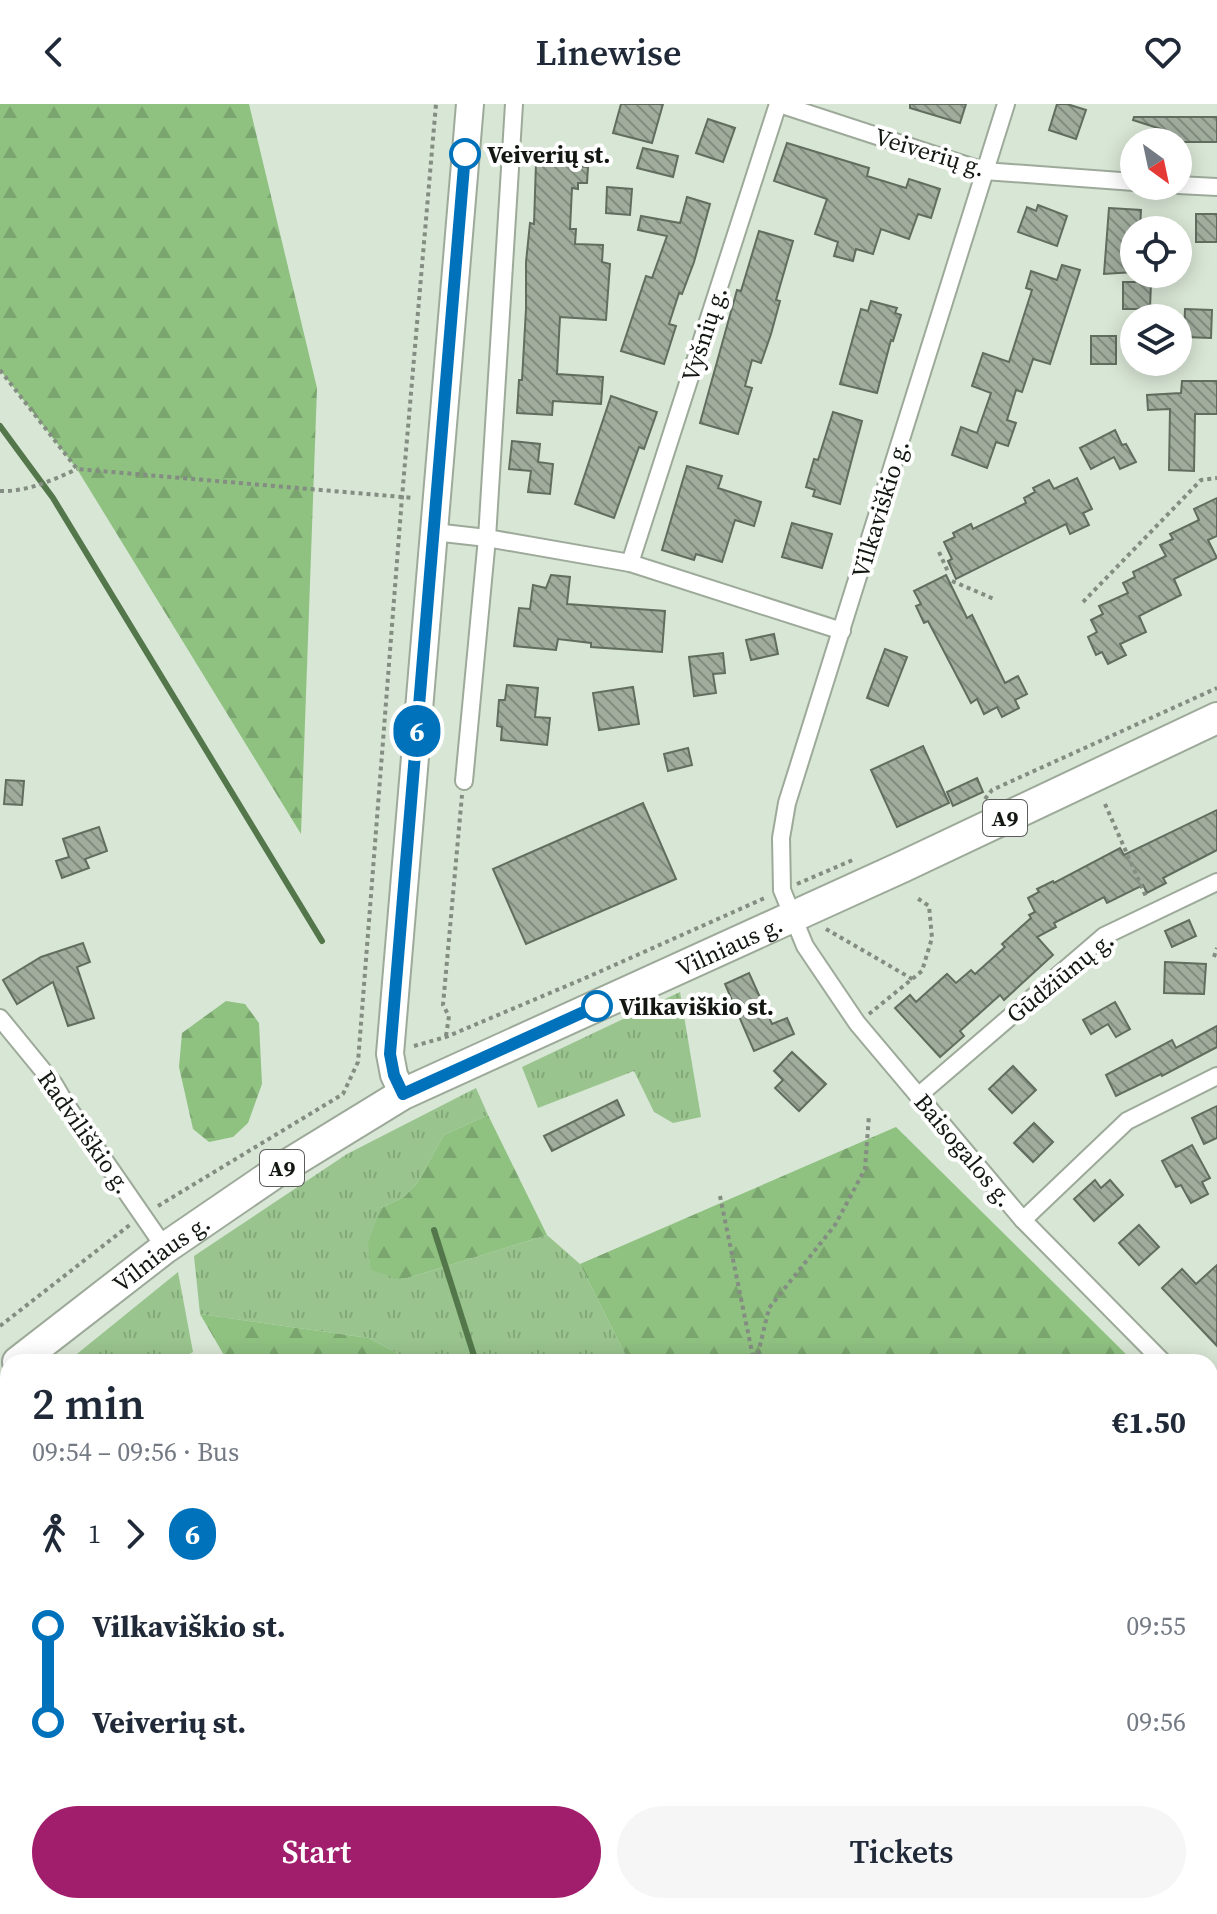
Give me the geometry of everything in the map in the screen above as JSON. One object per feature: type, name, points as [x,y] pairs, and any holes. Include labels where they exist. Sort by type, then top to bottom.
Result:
[{"type":"highway","name":"Vilniaus g.","points":[[28,1354],[165,1248],[279,1170],[403,1094],[792,917],[1217,718]]},
{"type":"main road","points":[[403,1094],[394,1075],[390,1054],[470,104]]},
{"type":"street","points":[[464,781],[487,538],[514,104]]},
{"type":"street","name":"Veiverių g.","points":[[778,104],[984,171],[1120,181]]},
{"type":"street","name":"Vyšnių g.","points":[[630,563],[778,104]]},
{"type":"street","name":"Vilkaviškio g.","points":[[792,917],[782,890],[781,876],[783,826],[788,799],[1006,104]]},
{"type":"street","points":[[1192,186],[1217,187]]},
{"type":"street","points":[[434,532],[630,563],[842,631]]},
{"type":"street","name":"Gūdžiūnų g.","points":[[918,1096],[1104,936],[1217,882]]},
{"type":"street","name":"Baisogalos g.","points":[[792,917],[805,946],[857,1023],[1023,1220],[1155,1354]]},
{"type":"street","name":"Radviliškio g.","points":[[0,1018],[54,1084],[165,1248]]},
{"type":"street","points":[[1023,1220],[1127,1121],[1217,1076]]},
{"type":"path","points":[[0,1326],[143,1214],[343,1094],[358,1062],[436,104]]},
{"type":"path","points":[[0,370],[77,469]]},
{"type":"path","points":[[0,491],[12,492],[51,481],[77,469],[436,500]]},
{"type":"path","points":[[1083,602],[1201,480],[1217,478]]},
{"type":"path","points":[[939,552],[949,574]]},
{"type":"path","points":[[952,581],[994,599]]},
{"type":"path","points":[[446,1037],[449,1016],[443,1005],[464,781]]},
{"type":"path","points":[[1105,804],[1153,912]]},
{"type":"path","points":[[857,1023],[922,971],[932,938],[929,906],[917,898]]},
{"type":"path","points":[[792,917],[834,932],[914,980]]},
{"type":"path","points":[[1214,957],[1217,948]]},
{"type":"path","points":[[757,1354],[769,1308],[835,1225],[865,1169],[869,1115]]},
{"type":"path","points":[[720,1196],[753,1354]]},
{"type":"green space","points":[[0,104],[249,104],[317,388],[301,834],[77,469],[0,370]]},
{"type":"green space","points":[[680,992],[701,1117],[673,1123],[654,1112],[634,1071],[538,1108],[522,1067]]},
{"type":"green space","points":[[226,1001],[245,1004],[259,1023],[262,1084],[248,1123],[233,1137],[209,1142],[193,1129],[179,1067],[182,1033]]},
{"type":"green space","points":[[476,1088],[488,1115],[444,1135],[417,1183],[404,1197],[381,1208],[401,1280],[547,1235],[580,1264],[625,1354],[399,1354],[369,1338],[200,1314],[194,1256],[347,1154]]},
{"type":"green space","points":[[488,1115],[547,1235],[401,1280],[371,1270],[368,1243],[381,1208],[404,1197],[417,1183],[444,1135]]},
{"type":"green space","points":[[896,1127],[1126,1354],[625,1354],[580,1264]]},
{"type":"green space","points":[[178,1272],[193,1352],[77,1354]]},
{"type":"green space","points":[[200,1314],[369,1338],[399,1354],[223,1354]]},
{"type":"building","points":[[621,104],[663,104],[652,143],[613,133]]},
{"type":"building","points":[[910,104],[966,104],[960,123],[910,108]]},
{"type":"building","points":[[1057,104],[1086,110],[1076,139],[1049,130]]},
{"type":"building","points":[[1134,117],[1217,117],[1217,142],[1192,142],[1192,128],[1158,128],[1133,120]]},
{"type":"building","points":[[708,119],[735,128],[723,162],[696,153]]},
{"type":"building","points":[[787,143],[869,168],[867,176],[906,188],[909,179],[940,189],[931,218],[918,214],[909,239],[881,229],[873,254],[856,249],[853,261],[834,256],[838,242],[815,234],[827,199],[774,181]]},
{"type":"building","points":[[643,148],[678,156],[673,177],[637,168]]},
{"type":"building","points":[[536,163],[588,167],[587,183],[578,183],[578,189],[572,188],[570,229],[576,229],[575,244],[603,245],[602,262],[610,264],[606,320],[560,317],[557,374],[603,377],[601,404],[553,401],[552,415],[517,413],[519,380],[522,380],[526,262],[530,223],[534,224]]},
{"type":"building","points":[[607,187],[632,189],[630,215],[606,213]]},
{"type":"building","points":[[687,197],[710,204],[694,262],[669,324],[676,326],[664,364],[621,351],[646,276],[652,278],[667,236],[638,230],[641,216],[680,223]]},
{"type":"building","points":[[1038,205],[1067,216],[1057,246],[1018,232],[1027,207],[1036,211]]},
{"type":"building","points":[[1109,208],[1141,210],[1141,216],[1120,216],[1120,273],[1104,274]]},
{"type":"building","points":[[1196,214],[1217,214],[1217,242],[1196,242]]},
{"type":"building","points":[[759,231],[793,241],[776,300],[780,301],[771,334],[761,363],[752,360],[745,386],[752,388],[738,434],[700,423],[737,290],[741,291]]},
{"type":"building","points":[[1062,265],[1080,270],[1050,364],[1033,359],[1022,392],[1016,390],[1007,420],[1016,423],[1008,446],[996,442],[987,468],[952,455],[961,427],[977,433],[991,393],[972,386],[983,353],[1009,362],[1032,290],[1026,288],[1031,271],[1057,280]]},
{"type":"building","points":[[1123,288],[1151,288],[1150,304],[1123,304]]},
{"type":"building","points":[[871,301],[897,308],[895,313],[901,315],[877,393],[840,384],[861,309],[868,311]]},
{"type":"building","points":[[1192,309],[1212,310],[1211,338],[1192,337]]},
{"type":"building","points":[[1091,336],[1116,336],[1116,364],[1091,364]]},
{"type":"building","points":[[1182,381],[1217,381],[1217,414],[1195,414],[1194,471],[1169,470],[1170,409],[1148,410],[1147,395],[1181,393]]},
{"type":"building","points":[[611,396],[657,412],[644,449],[639,447],[614,518],[575,504]]},
{"type":"building","points":[[833,412],[862,421],[840,504],[813,496],[815,490],[806,487]]},
{"type":"building","points":[[1115,430],[1136,462],[1120,469],[1114,457],[1091,469],[1080,448]]},
{"type":"building","points":[[512,441],[540,444],[538,462],[553,464],[550,494],[528,492],[531,471],[509,469]]},
{"type":"building","points":[[687,466],[722,476],[718,488],[761,502],[754,526],[735,520],[722,562],[696,554],[694,560],[662,550]]},
{"type":"building","points":[[1077,478],[1092,509],[1083,513],[1089,525],[1070,534],[1066,524],[956,579],[944,542],[955,537],[953,533],[971,524],[973,529],[1026,503],[1024,498],[1035,492],[1033,488],[1049,480],[1054,489]]},
{"type":"building","points":[[1217,498],[1217,536],[1208,540],[1217,558],[1174,579],[1181,595],[1139,616],[1146,632],[1120,644],[1126,655],[1108,664],[1102,652],[1096,655],[1088,637],[1097,632],[1091,620],[1103,614],[1099,606],[1128,593],[1123,583],[1135,577],[1133,572],[1166,556],[1160,545],[1173,539],[1170,534],[1199,520],[1194,509]]},
{"type":"building","points":[[792,523],[832,534],[822,568],[782,557]]},
{"type":"building","points":[[551,575],[570,577],[567,604],[665,611],[662,652],[591,647],[591,643],[558,639],[556,650],[514,646],[519,608],[530,609],[533,585],[546,588]]},
{"type":"building","points":[[946,575],[967,618],[972,615],[1005,683],[1018,676],[1027,694],[1015,700],[1019,708],[1002,717],[997,707],[984,714],[977,699],[971,703],[928,621],[924,623],[916,606],[921,604],[914,591]]},
{"type":"building","points":[[774,634],[778,654],[751,660],[746,640]]},
{"type":"building","points":[[885,649],[907,657],[888,706],[867,698]]},
{"type":"building","points":[[723,653],[725,673],[713,674],[716,693],[694,696],[689,657]]},
{"type":"building","points":[[507,685],[538,688],[535,717],[550,718],[547,745],[501,740],[502,727],[497,726],[499,700],[505,700]]},
{"type":"building","points":[[633,687],[639,724],[599,730],[593,693]]},
{"type":"building","points":[[923,746],[949,803],[897,827],[871,770]]},
{"type":"building","points":[[688,748],[692,765],[668,771],[664,754]]},
{"type":"building","points":[[977,778],[983,792],[953,806],[947,792]]},
{"type":"building","points":[[6,780],[24,781],[22,805],[4,804]]},
{"type":"building","points":[[643,803],[676,879],[526,944],[493,869]]},
{"type":"building","points":[[1217,810],[1217,850],[1163,878],[1166,883],[1147,893],[1143,885],[1107,903],[1104,897],[1054,923],[1056,927],[1037,937],[1053,955],[1004,1000],[1000,995],[960,1031],[964,1036],[940,1057],[895,1008],[910,995],[916,1002],[947,974],[956,983],[971,970],[975,974],[1031,918],[1029,915],[1035,912],[1028,898],[1039,892],[1037,889],[1120,848],[1124,855]]},
{"type":"building","points":[[99,827],[107,851],[85,859],[89,868],[62,878],[56,861],[69,857],[63,839]]},
{"type":"building","points":[[1189,920],[1196,936],[1172,947],[1165,931]]},
{"type":"building","points":[[83,943],[90,962],[77,967],[94,1018],[68,1026],[53,982],[17,1004],[3,980],[41,957]]},
{"type":"building","points":[[1165,962],[1206,964],[1204,994],[1164,993]]},
{"type":"building","points":[[749,973],[772,1024],[787,1018],[794,1034],[754,1051],[725,984]]},
{"type":"building","points":[[1115,1002],[1130,1029],[1116,1037],[1108,1024],[1091,1034],[1083,1020]]},
{"type":"building","points":[[1217,1026],[1217,1047],[1116,1096],[1106,1075],[1172,1040],[1176,1048]]},
{"type":"building","points":[[792,1052],[826,1084],[799,1111],[775,1088],[783,1080],[774,1071]]},
{"type":"building","points":[[1013,1066],[1036,1090],[1012,1113],[989,1089]]},
{"type":"building","points":[[617,1100],[624,1115],[552,1151],[544,1136]]},
{"type":"building","points":[[1217,1106],[1217,1138],[1204,1144],[1192,1118]]},
{"type":"building","points":[[1034,1123],[1053,1142],[1033,1162],[1014,1143]]},
{"type":"building","points":[[1192,1145],[1210,1178],[1202,1182],[1208,1194],[1191,1203],[1181,1185],[1176,1187],[1162,1161]]},
{"type":"building","points":[[1095,1180],[1101,1188],[1110,1180],[1123,1195],[1094,1221],[1074,1199]]},
{"type":"building","points":[[1139,1225],[1159,1247],[1139,1265],[1119,1243]]},
{"type":"building","points":[[1217,1265],[1217,1346],[1162,1288],[1182,1269],[1196,1284]]},
{"type":"waterway","points":[[0,426],[53,498],[322,941]]},
{"type":"waterway","points":[[434,1230],[473,1354]]},
{"type":"bus line","name":"6","points":[[465,154],[390,1054],[394,1075],[403,1094],[597,1006]]},
{"type":"place","name":"Veiverių st.","points":[[465,154]]},
{"type":"place","name":"Vilkaviškio st.","points":[[597,1006]]}]
